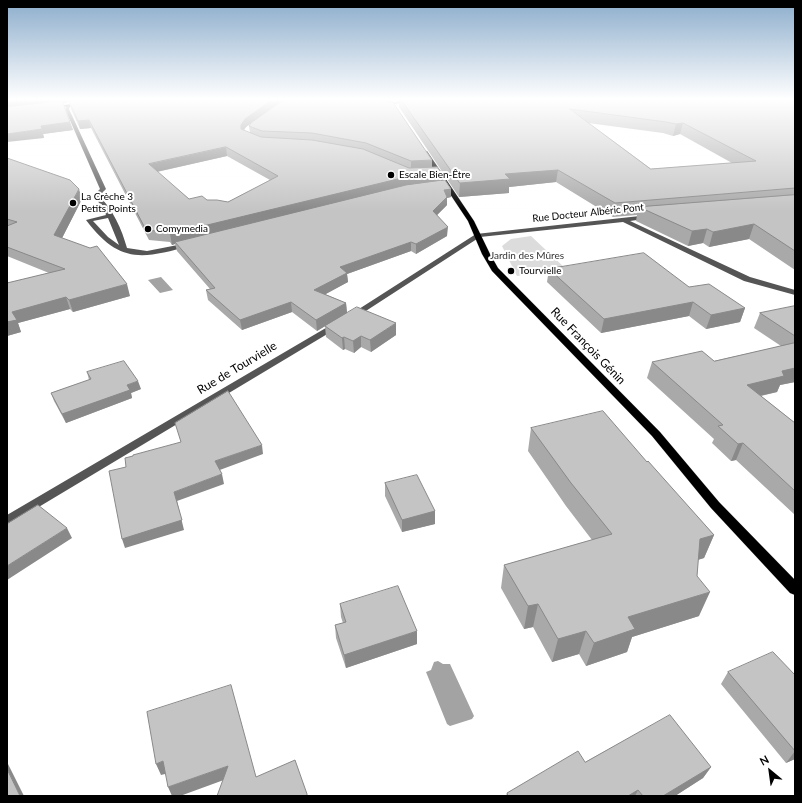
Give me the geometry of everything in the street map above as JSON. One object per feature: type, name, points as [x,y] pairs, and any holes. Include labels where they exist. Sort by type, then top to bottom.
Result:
[{"type":"main road","name":"Rue François Génin","points":[[423,148],[471,221],[495,269],[656,434],[715,505],[795,589]]},
{"type":"street","points":[[79,136],[103,189],[96,196],[104,204],[121,239],[124,251]]},
{"type":"street","points":[[432,173],[439,172]]},
{"type":"street","points":[[439,184],[447,184]]},
{"type":"street","points":[[110,216],[89,220],[107,240],[124,251],[145,255],[199,242]]},
{"type":"street","name":"Rue Docteur Albéric Pont","points":[[478,235],[623,218],[653,216]]},
{"type":"street","points":[[623,218],[629,223],[747,279],[795,293]]},
{"type":"street","name":"Rue de Tourvielle","points":[[7,521],[358,312],[478,235]]},
{"type":"green space","name":"Jardin des Mûres","points":[[531,236],[566,269],[517,276],[502,246],[511,239]]},
{"type":"shaded area","points":[[161,277],[173,290],[160,293],[148,280]]},
{"type":"shaded area","points":[[438,661],[443,664],[450,664],[474,716],[472,719],[450,726],[447,724],[426,672],[431,670],[434,662]]},
{"type":"building","points":[[98,136],[260,136],[312,140],[363,149],[409,168],[437,167],[441,172],[406,177],[170,234],[167,232],[146,230]],"holes":[[[226,147],[278,176],[228,202],[207,200],[202,196],[189,199],[149,164]]]},
{"type":"building","points":[[331,136],[416,136],[432,160],[411,161],[366,143]]},
{"type":"building","points":[[427,136],[607,136],[651,169],[756,161],[709,136],[795,136],[795,188],[615,203],[558,170],[505,174],[510,179],[460,183]]},
{"type":"building","points":[[7,158],[70,180],[79,189],[54,235],[90,248],[97,246],[127,284],[69,300],[66,297],[12,312],[17,320],[7,322],[7,283],[65,269],[7,247],[7,226],[17,222],[7,219]]},
{"type":"building","points":[[445,180],[451,189],[444,190],[447,197],[433,211],[448,227],[416,244],[411,242],[340,267],[347,273],[314,290],[346,303],[316,320],[291,302],[240,320],[206,290],[215,288],[175,242],[406,185]]},
{"type":"building","points":[[795,195],[795,251],[754,224],[713,232],[707,229],[692,231],[639,207]]},
{"type":"building","points":[[644,253],[689,287],[709,284],[745,308],[711,315],[693,302],[604,319],[549,269]]},
{"type":"building","points":[[795,306],[795,336],[760,313]]},
{"type":"building","points":[[357,307],[396,323],[370,340],[361,336],[353,341],[344,337],[342,338],[325,326]]},
{"type":"building","points":[[795,343],[795,368],[782,371],[784,376],[747,385],[795,423],[795,491],[743,443],[738,444],[718,426],[723,425],[652,362],[702,351],[714,361]]},
{"type":"building","points":[[124,361],[138,381],[127,385],[130,390],[62,414],[51,393],[91,379],[87,372]]},
{"type":"building","points":[[228,391],[262,445],[215,461],[222,474],[174,492],[182,520],[122,539],[109,471],[126,467],[125,458],[181,442],[175,423]]},
{"type":"building","points":[[603,411],[647,462],[648,461],[714,535],[700,539],[697,576],[710,592],[628,617],[635,629],[594,643],[586,631],[558,639],[538,604],[528,606],[504,565],[612,534],[571,483],[531,428]]},
{"type":"building","points":[[417,475],[435,511],[402,520],[385,483]]},
{"type":"building","points":[[38,505],[67,528],[7,566],[7,524]]},
{"type":"building","points":[[398,586],[417,631],[344,655],[335,625],[346,622],[340,604]]},
{"type":"building","points":[[773,652],[795,675],[795,751],[728,672]]},
{"type":"building","points":[[231,685],[256,777],[295,760],[307,796],[217,796],[228,766],[168,787],[163,761],[156,764],[147,712]]},
{"type":"building","points":[[670,715],[711,767],[663,796],[643,796],[638,790],[628,796],[508,796],[507,793],[578,751],[585,762]]},
{"type":"building","points":[[7,769],[20,796],[7,796]]},
{"type":"place","name":"Escale Bien-Être","points":[[391,175]]},
{"type":"place","name":"La Crèche 3 Petits Points","points":[[73,203]]},
{"type":"place","name":"Comymedia","points":[[148,229]]},
{"type":"place","name":"Tourvielle","points":[[511,271]]}]
